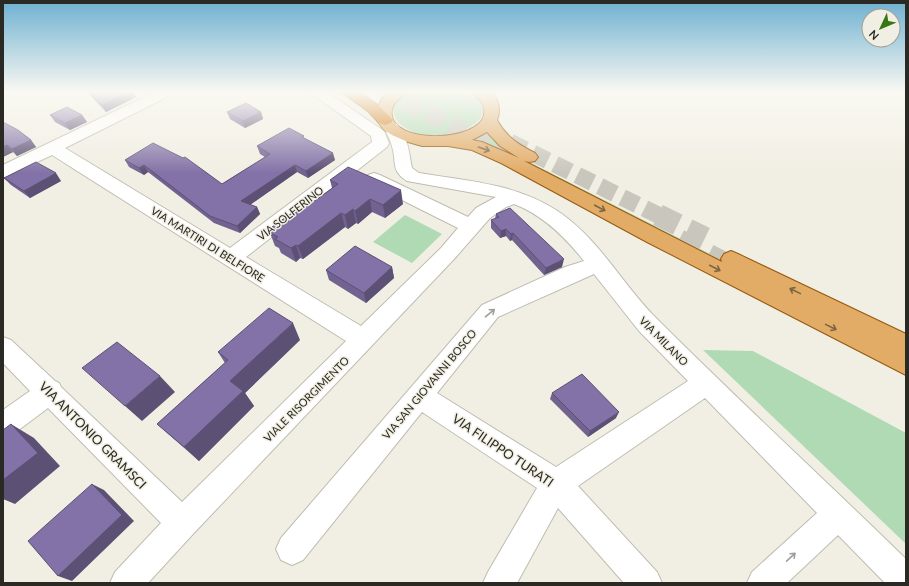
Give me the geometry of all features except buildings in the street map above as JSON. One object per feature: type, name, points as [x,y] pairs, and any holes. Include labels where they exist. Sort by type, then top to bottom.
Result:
[{"type":"highway","points":[[383,118],[388,124]]},
{"type":"main road","points":[[386,118],[388,124],[410,138],[476,146],[507,159],[688,254],[906,364]]},
{"type":"main road","points":[[442,141],[472,135],[484,128],[490,121],[497,135],[516,150],[753,270],[906,344]]},
{"type":"street","points":[[3,172],[116,118]]},
{"type":"street","name":"VIA SOLFERINO","points":[[231,258],[380,143],[378,134],[355,118]]},
{"type":"street","name":"VIA MILANO","points":[[388,124],[399,139],[403,155],[402,166],[404,170],[413,176],[483,188],[515,198],[548,214],[568,228],[635,312],[906,580]]},
{"type":"street","points":[[403,155],[417,147],[442,141]]},
{"type":"street","name":"VIA MARTIRI DI BELFIORE","points":[[53,148],[364,340]]},
{"type":"street","points":[[348,167],[464,223],[477,220],[483,188]]},
{"type":"street","name":"VIALE RISORGIMENTO","points":[[126,583],[182,523],[364,340],[477,220],[499,203],[515,198]]},
{"type":"street","name":"VIA SAN GIOVANNI BOSCO","points":[[292,549],[490,311],[573,272],[598,264]]},
{"type":"street","name":"VIA ANTONIO GRAMSCI","points":[[3,347],[50,391],[182,523]]},
{"type":"street","points":[[499,583],[556,484],[707,383]]},
{"type":"street","points":[[3,426],[50,391]]},
{"type":"street","name":"VIA FILIPPO TURATI","points":[[419,395],[556,484],[646,583]]},
{"type":"street","points":[[763,583],[838,514]]},
{"type":"green space","points":[[396,118],[480,118],[469,128],[448,135],[428,135],[418,133],[409,130]]},
{"type":"green space","points":[[488,134],[500,146],[539,167],[844,322],[474,141]]},
{"type":"green space","points":[[405,215],[442,234],[412,263],[373,242]]},
{"type":"green space","points":[[703,350],[753,351],[906,433],[906,544]]},
{"type":"tunnel","points":[[437,118],[521,161]]},
{"type":"tunnel","points":[[510,142],[660,216]]},
{"type":"tunnel","points":[[658,215],[705,238]]},
{"type":"tunnel","points":[[679,240],[748,275]]}]
